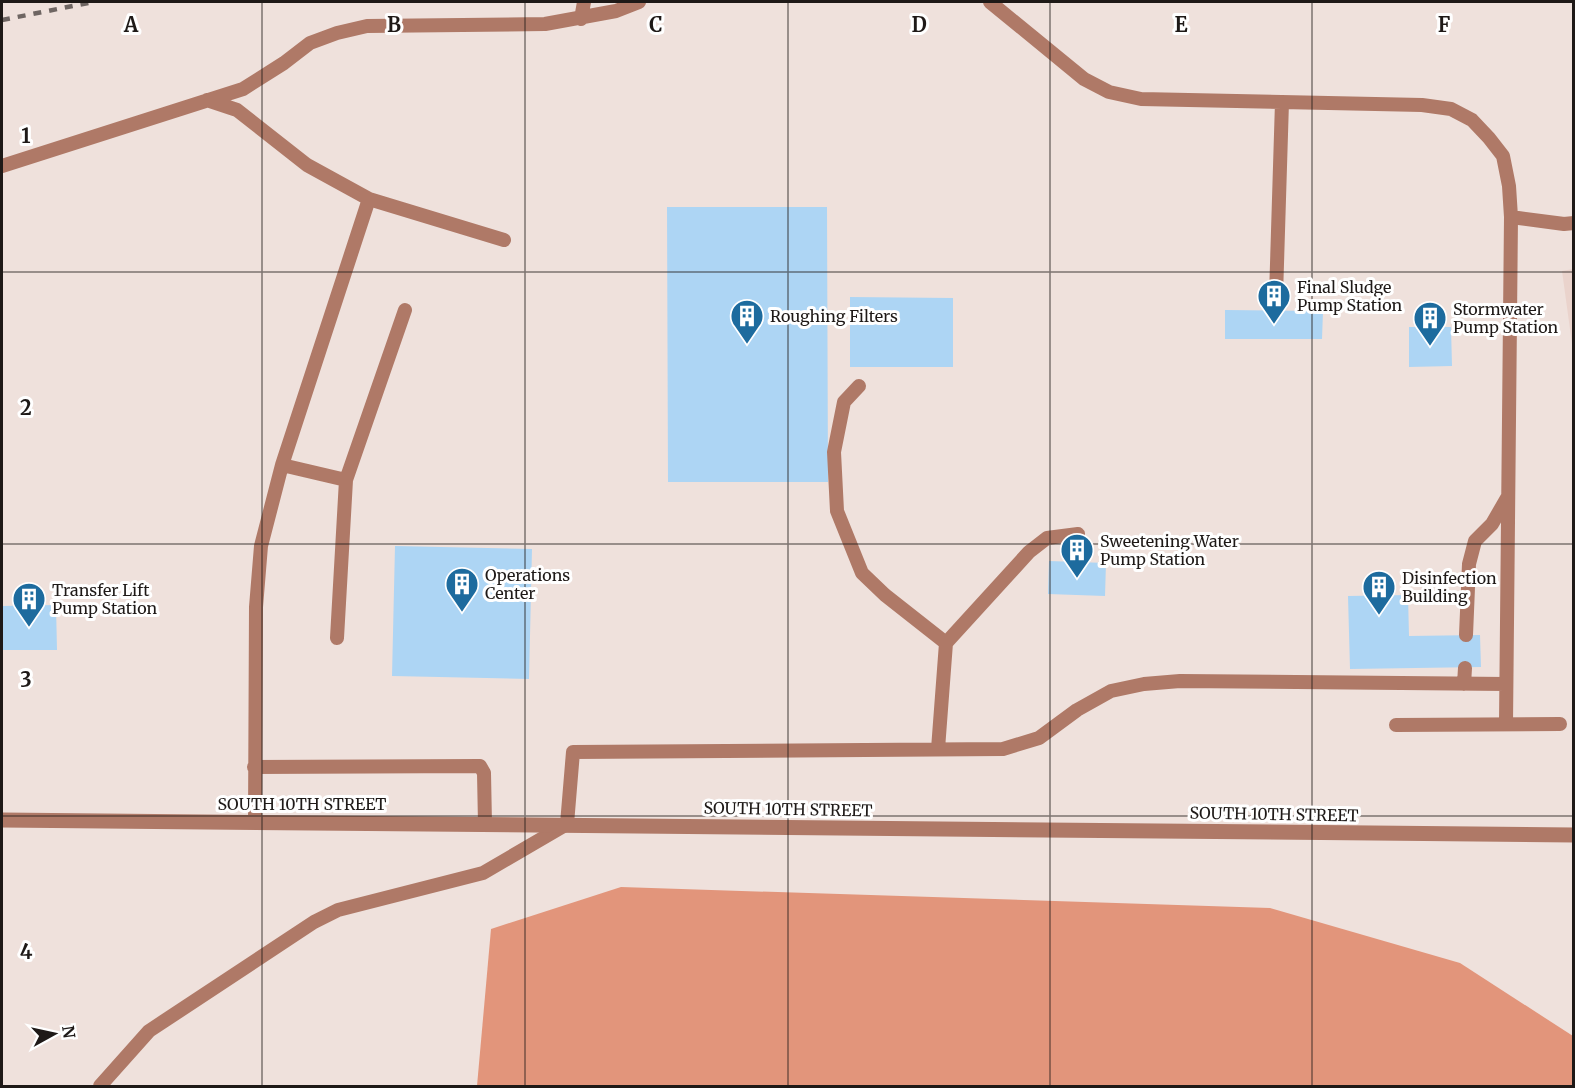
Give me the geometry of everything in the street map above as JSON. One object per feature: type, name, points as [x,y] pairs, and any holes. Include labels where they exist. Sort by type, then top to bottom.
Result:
[{"type":"street","name":"SOUTH 10TH STREET","points":[[2,820],[1574,836]]},
{"type":"lane","points":[[581,19],[584,2]]},
{"type":"lane","points":[[2,166],[243,89],[310,43],[337,33],[367,26],[545,24],[616,11],[639,2]]},
{"type":"lane","points":[[990,2],[1084,79],[1109,92],[1141,99],[1422,105],[1451,110],[1472,120],[1503,156],[1509,186],[1511,218],[1506,724]]},
{"type":"lane","points":[[207,100],[237,110],[307,165],[369,199],[504,240]]},
{"type":"lane","points":[[1276,296],[1282,102]]},
{"type":"lane","points":[[255,822],[256,607],[261,546],[282,465],[369,199]]},
{"type":"lane","points":[[1511,218],[1574,223]]},
{"type":"lane","points":[[338,638],[346,480],[405,310]]},
{"type":"lane","points":[[859,386],[844,402],[834,452],[837,511],[862,573],[885,595],[946,643]]},
{"type":"lane","points":[[282,465],[346,480]]},
{"type":"lane","points":[[1466,635],[1469,564],[1475,541],[1492,524],[1508,496]]},
{"type":"lane","points":[[938,749],[946,643],[1029,552],[1047,538],[1078,534]]},
{"type":"lane","points":[[1464,684],[1465,668]]},
{"type":"lane","points":[[100,1086],[149,1031],[314,922],[339,910],[483,873],[567,824],[573,752],[1003,749],[1038,738],[1077,710],[1111,691],[1144,684],[1180,681],[1506,684]]},
{"type":"lane","points":[[1396,725],[1560,724]]},
{"type":"lane","points":[[254,767],[480,766],[484,773],[485,824]]},
{"type":"shaded area","points":[[1574,269],[1573,351],[1562,271]]},
{"type":"shaded area","points":[[621,887],[1270,908],[1460,963],[1573,1036],[1573,1086],[477,1086],[491,929]]},
{"type":"building","name":"Roughing Filters","points":[[667,207],[827,207],[828,482],[668,482]]},
{"type":"building","points":[[850,297],[953,298],[953,367],[850,367]]},
{"type":"building","name":"Final Sludge Pump Station","points":[[1225,310],[1323,311],[1322,339],[1225,339]]},
{"type":"building","name":"Stormwater Pump Station","points":[[1409,327],[1451,327],[1452,366],[1409,367]]},
{"type":"building","name":"Operations Center","points":[[395,546],[532,549],[529,679],[392,676]]},
{"type":"building","name":"Sweetening Water Pump Station","points":[[1049,561],[1106,563],[1105,596],[1048,594]]},
{"type":"building","name":"Disinfection Building","points":[[1408,595],[1409,636],[1480,635],[1481,667],[1350,669],[1348,596]]},
{"type":"building","name":"Transfer Lift Pump Station","points":[[56,605],[57,650],[2,650],[2,606]]},
{"type":"railway","points":[[2,20],[93,2]]},
{"type":"place","name":"Final Sludge Pump Station","points":[[1274,325]]},
{"type":"place","name":"Roughing Filters","points":[[747,345]]},
{"type":"place","name":"Stormwater Pump Station","points":[[1430,347]]},
{"type":"place","name":"Sweetening Water Pump Station","points":[[1077,579]]},
{"type":"place","name":"Operations Center","points":[[462,613]]},
{"type":"place","name":"Disinfection Building","points":[[1379,616]]},
{"type":"place","name":"Transfer Lift Pump Station","points":[[29,628]]}]
